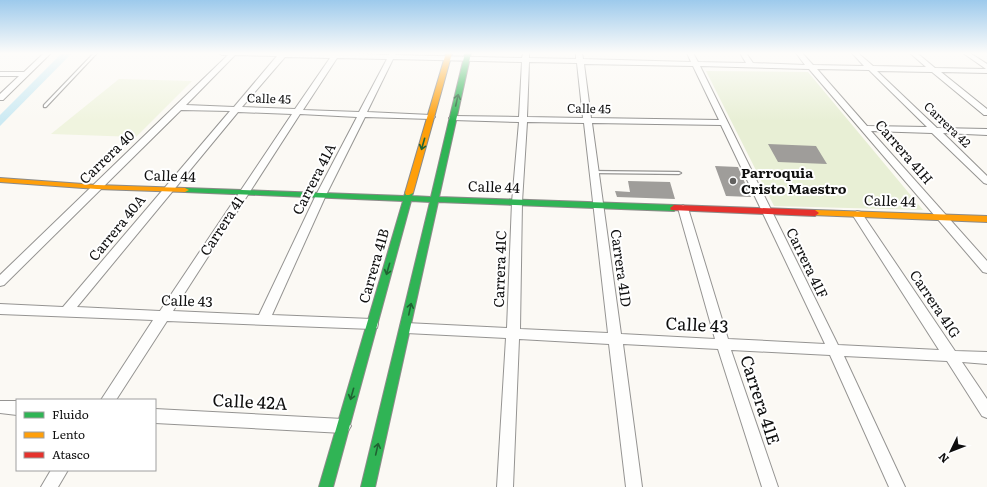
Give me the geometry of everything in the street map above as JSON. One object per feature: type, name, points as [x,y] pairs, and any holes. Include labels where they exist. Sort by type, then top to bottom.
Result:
[{"type":"street","points":[[0,98],[24,76]]},
{"type":"street","name":"Carrera 40","points":[[0,282],[210,76]]},
{"type":"street","name":"Carrera 40A","points":[[66,312],[264,76]]},
{"type":"street","name":"Carrera 41","points":[[109,399],[322,76]]},
{"type":"street","name":"Carrera 41A","points":[[263,320],[321,195],[382,76]]},
{"type":"street","name":"Carrera 41B","points":[[326,487],[442,76]]},
{"type":"street","points":[[368,487],[463,76]]},
{"type":"street","name":"Carrera 41C","points":[[505,487],[513,334],[517,202],[524,76]]},
{"type":"street","name":"Carrera 41D","points":[[581,76],[634,487]]},
{"type":"street","name":"Carrera 41F","points":[[701,76],[765,211],[834,350],[897,487]]},
{"type":"street","name":"Carrera 41H","points":[[819,76],[987,269]]},
{"type":"street","name":"Carrera 42","points":[[879,76],[987,181]]},
{"type":"street","points":[[942,76],[987,113]]},
{"type":"street","name":"Calle 45","points":[[178,107],[431,117]]},
{"type":"street","name":"Calle 45","points":[[453,118],[723,123]]},
{"type":"street","points":[[865,128],[987,132]]},
{"type":"street","name":"Calle 44","points":[[0,180],[167,190],[987,219]]},
{"type":"street","name":"Carrera 41E","points":[[683,208],[723,345],[770,487]]},
{"type":"street","name":"Carrera 41G","points":[[857,214],[987,411]]},
{"type":"street","name":"Calle 43","points":[[0,309],[372,324]]},
{"type":"street","name":"Calle 43","points":[[406,328],[987,358]]},
{"type":"street","points":[[0,407],[16,408]]},
{"type":"street","name":"Calle 42A","points":[[156,416],[343,426]]},
{"type":"street","points":[[49,487],[59,471]]},
{"type":"lane","points":[[45,106],[74,76]]},
{"type":"lane","points":[[593,172],[678,173]]},
{"type":"green space","points":[[708,76],[811,76],[923,210],[774,206]]},
{"type":"green space","points":[[119,79],[192,81],[136,137],[51,134]]},
{"type":"water","points":[[39,76],[50,76],[0,126],[0,115]]},
{"type":"building","points":[[768,144],[816,146],[827,164],[778,162]]},
{"type":"building","name":"Parroquia Cristo Maestro","points":[[715,166],[738,167],[751,197],[726,196]]},
{"type":"building","points":[[628,181],[670,182],[675,199],[617,197],[615,191],[630,192]]},
{"type":"traffic: fast","points":[[368,487],[463,76]]},
{"type":"traffic: fast","points":[[185,190],[674,208]]},
{"type":"traffic: fast","points":[[326,487],[409,193]]},
{"type":"traffic: slow","points":[[409,193],[443,76]]},
{"type":"traffic: slow","points":[[0,180],[97,187],[185,190]]},
{"type":"traffic: slow","points":[[815,213],[987,219]]},
{"type":"traffic: jam","points":[[674,208],[815,213]]},
{"type":"place","name":"Parroquia Cristo Maestro","points":[[733,181]]}]
